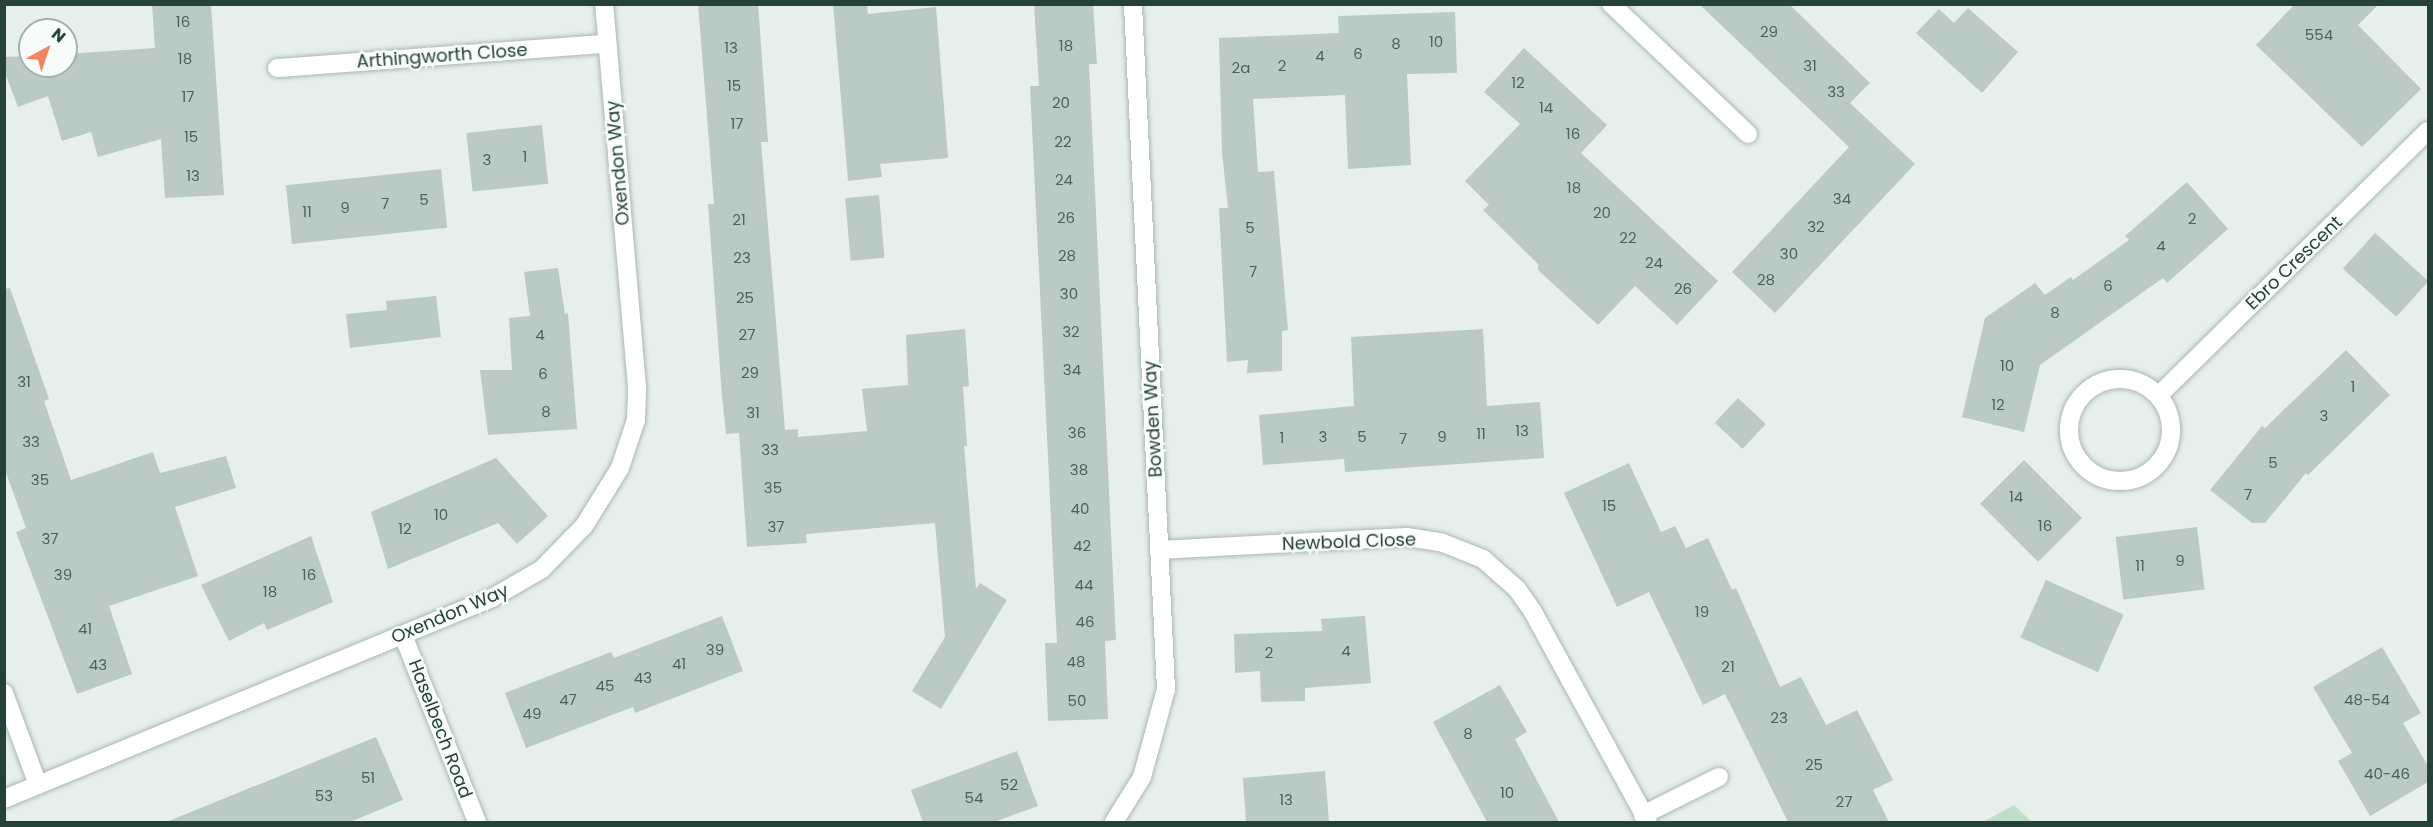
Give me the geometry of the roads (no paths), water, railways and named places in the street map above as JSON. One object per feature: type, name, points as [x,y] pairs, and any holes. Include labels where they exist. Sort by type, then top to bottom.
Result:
[{"type":"street","name":"Oxendon Way","points":[[4,799],[492,598],[542,569],[584,526],[631,445],[637,387],[604,4]]},
{"type":"street","name":"Bowden Way","points":[[1114,822],[1142,777],[1160,723],[1166,689],[1133,4]]},
{"type":"street","points":[[1611,4],[1748,134]]},
{"type":"street","name":"Arthingworth Close","points":[[277,68],[608,44]]},
{"type":"street","name":"Ebro Crescent","points":[[2159,395],[2428,131]]},
{"type":"street","points":[[2112,379],[2129,379],[2159,395],[2168,410],[2171,443],[2152,470],[2138,479],[2113,480],[2090,471],[2077,459],[2070,443],[2069,426],[2073,409],[2089,390],[2112,379]]},
{"type":"street","name":"Newbold Close","points":[[1159,550],[1407,537],[1443,543],[1483,559],[1509,580],[1533,612],[1646,819],[1719,777]]},
{"type":"street","name":"Haselbech Road","points":[[403,635],[477,822]]},
{"type":"street","points":[[4,693],[38,785]]}]
